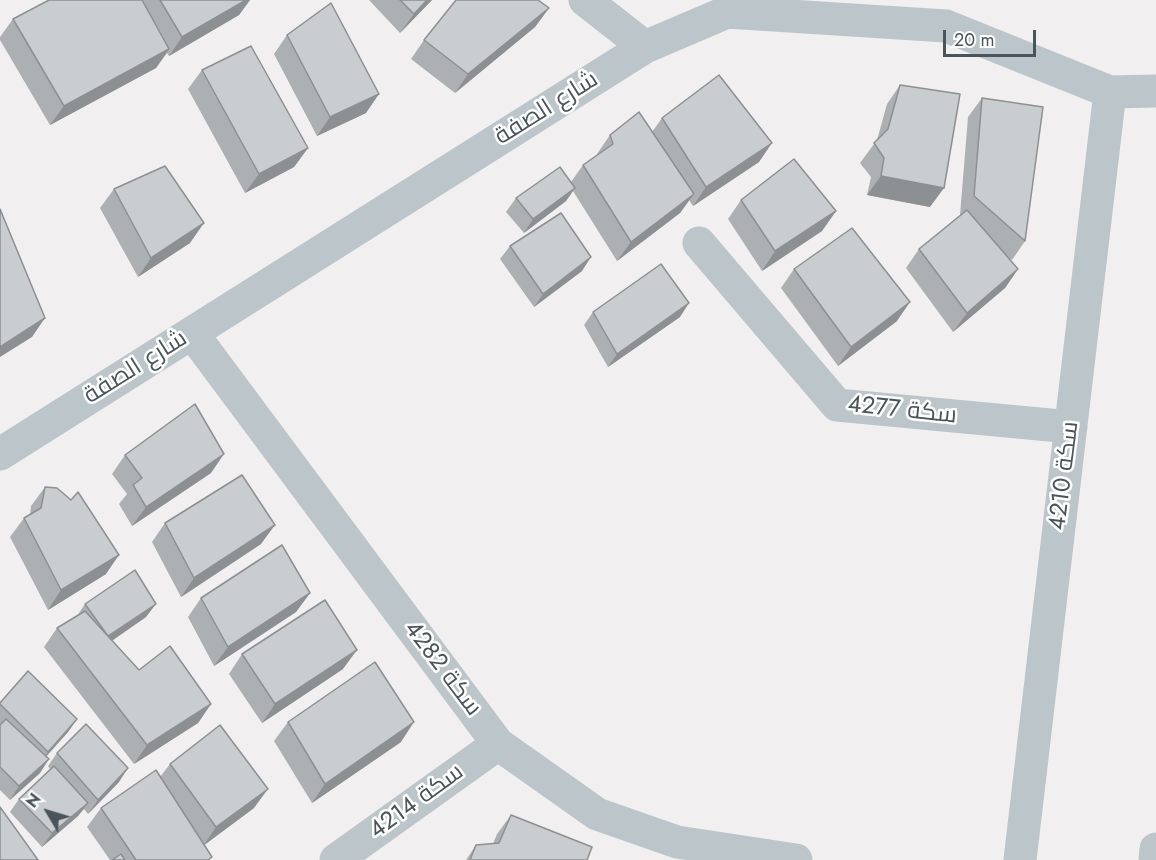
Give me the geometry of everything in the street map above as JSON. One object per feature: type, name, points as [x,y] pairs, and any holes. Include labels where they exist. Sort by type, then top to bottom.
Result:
[{"type":"street","points":[[585,0],[645,47]]},
{"type":"street","name":"شارع الصفة","points":[[0,454],[645,47],[732,6],[946,26],[1110,92],[1156,91]]},
{"type":"street","name":"سكة 4210","points":[[1020,860],[1110,92]]},
{"type":"street","name":"سكة 4277","points":[[699,243],[837,405],[1071,427]]},
{"type":"street","name":"سكة 4282","points":[[192,333],[498,744],[597,814],[677,842],[796,860]]},
{"type":"street","name":"سكة 4214","points":[[336,860],[373,850],[498,744]]},
{"type":"street","points":[[1155,860],[1156,849]]},
{"type":"building","points":[[49,0],[142,0],[169,49],[64,106],[13,19]]},
{"type":"building","points":[[160,0],[246,0],[182,37]]},
{"type":"building","points":[[400,0],[427,0],[414,14]]},
{"type":"building","points":[[456,0],[538,0],[549,8],[468,74],[424,40]]},
{"type":"building","points":[[331,3],[379,94],[330,117],[287,35]]},
{"type":"building","points":[[251,46],[308,148],[259,174],[202,70]]},
{"type":"building","points":[[719,75],[772,143],[706,187],[662,118]]},
{"type":"building","points":[[900,85],[960,94],[944,188],[881,176],[884,158],[874,143],[888,129]]},
{"type":"building","points":[[982,98],[1043,107],[1025,241],[974,196]]},
{"type":"building","points":[[639,112],[694,194],[631,242],[583,165],[613,144],[610,135]]},
{"type":"building","points":[[794,159],[836,211],[775,251],[741,200]]},
{"type":"building","points":[[165,166],[204,223],[151,258],[114,189]]},
{"type":"building","points":[[560,167],[575,188],[533,219],[516,198]]},
{"type":"building","points":[[0,209],[45,318],[0,347]]},
{"type":"building","points":[[967,210],[1018,269],[967,313],[919,249]]},
{"type":"building","points":[[561,213],[591,257],[543,294],[510,246]]},
{"type":"building","points":[[852,228],[910,302],[851,347],[794,269]]},
{"type":"building","points":[[661,264],[689,303],[617,354],[593,312]]},
{"type":"building","points":[[195,404],[224,454],[146,507],[133,485],[142,478],[125,455]]},
{"type":"building","points":[[242,475],[275,525],[194,578],[165,523]]},
{"type":"building","points":[[45,487],[57,488],[71,500],[78,492],[119,555],[61,590],[24,518],[41,508]]},
{"type":"building","points":[[282,545],[310,593],[228,647],[201,598]]},
{"type":"building","points":[[135,570],[156,604],[108,636],[85,604]]},
{"type":"building","points":[[325,600],[357,650],[275,704],[242,654]]},
{"type":"building","points":[[85,611],[139,670],[170,646],[211,704],[147,745],[57,628]]},
{"type":"building","points":[[375,662],[414,722],[325,784],[288,722]]},
{"type":"building","points":[[28,671],[77,719],[48,752],[0,704]]},
{"type":"building","points":[[6,719],[49,759],[19,786],[0,767],[0,725]]},
{"type":"building","points":[[86,724],[128,768],[98,800],[57,753]]},
{"type":"building","points":[[220,725],[268,789],[216,827],[170,764]]},
{"type":"building","points":[[54,766],[88,803],[52,833],[19,799]]},
{"type":"building","points":[[156,770],[212,857],[208,860],[136,860],[101,808]]},
{"type":"building","points":[[0,807],[38,860],[0,860]]},
{"type":"building","points":[[511,815],[592,847],[587,860],[470,860],[476,845],[499,843]]},
{"type":"building","points":[[121,854],[125,860],[112,860]]}]
